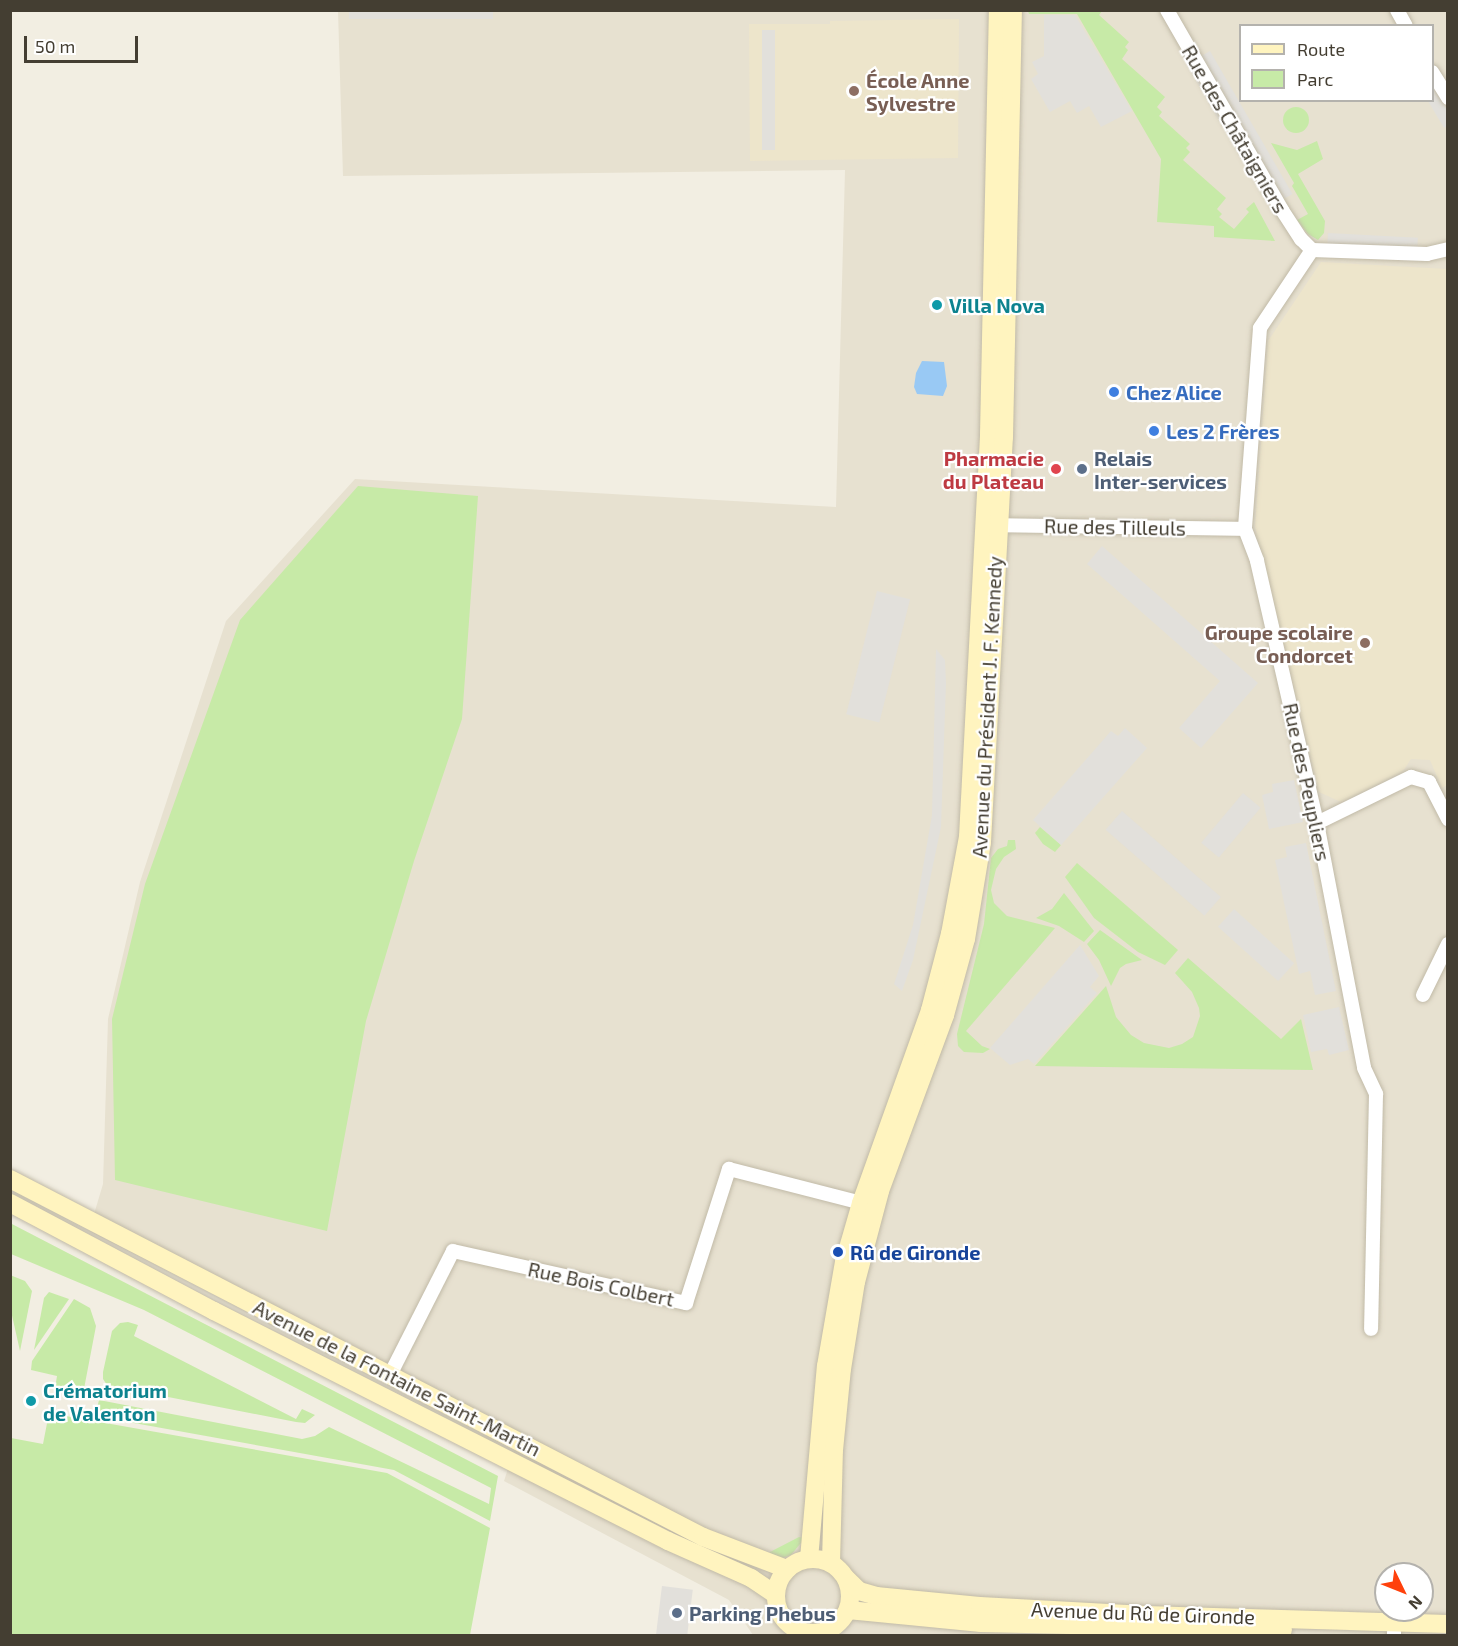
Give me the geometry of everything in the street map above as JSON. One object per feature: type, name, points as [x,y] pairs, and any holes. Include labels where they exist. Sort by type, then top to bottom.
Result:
[{"type":"main road","name":"Avenue du Président J. F. Kennedy","points":[[809,1559],[826,1366],[841,1277],[861,1203],[930,1010],[950,934],[968,837],[991,525],[998,10]]},
{"type":"main road","name":"Avenue du Président J. F. Kennedy","points":[[831,1563],[834,1450],[842,1369],[856,1282],[880,1191],[945,1016],[966,939],[982,842],[998,585],[991,525],[1004,437],[1013,10]]},
{"type":"main road","name":"Avenue de la Fontaine Saint-Martin","points":[[10,1179],[703,1537],[787,1569]]},
{"type":"main road","name":"Avenue de la Fontaine Saint-Martin","points":[[10,1203],[668,1541],[751,1578],[776,1595]]},
{"type":"main road","points":[[306,1356],[316,1336]]},
{"type":"main road","points":[[382,1394],[390,1375]]},
{"type":"main road","points":[[809,1559],[831,1563],[846,1578],[850,1599],[848,1610],[833,1632],[804,1634],[794,1629],[780,1614],[776,1595],[777,1585],[787,1569],[809,1559]]},
{"type":"main road","name":"Avenue du Rû de Gironde","points":[[846,1578],[860,1591],[876,1596],[980,1606],[1144,1615],[1448,1624]]},
{"type":"main road","name":"Avenue du Rû de Gironde","points":[[848,1610],[981,1623],[1448,1635]]},
{"type":"street","name":"Rue des Châtaigniers","points":[[1167,10],[1282,210],[1300,239],[1312,250]]},
{"type":"street","points":[[1397,10],[1405,24]]},
{"type":"street","points":[[1434,75],[1448,98]]},
{"type":"street","points":[[1312,250],[1427,254],[1448,249]]},
{"type":"street","name":"Rue des Peupliers","points":[[1312,250],[1260,328],[1245,529],[1257,561],[1317,823],[1365,1068],[1376,1094],[1371,1329]]},
{"type":"street","name":"Rue des Tilleuls","points":[[991,525],[1245,529]]},
{"type":"street","points":[[1317,823],[1411,777],[1429,782],[1448,819]]},
{"type":"street","points":[[1423,995],[1448,944]]},
{"type":"street","name":"Rue Bois Colbert","points":[[390,1375],[453,1251],[686,1303],[729,1169],[861,1203]]},
{"type":"shaded area","points":[[338,11],[1447,11],[1447,1635],[753,1635],[729,1600],[504,1481],[515,1447],[89,1231],[103,1184],[108,1019],[140,882],[226,621],[355,479],[836,507],[845,170],[343,176]]},
{"type":"shaded area","points":[[349,11],[493,11],[493,19],[349,19]]},
{"type":"shaded area","points":[[1044,15],[1075,15],[1132,111],[1101,127],[1089,106],[1077,113],[1070,101],[1050,112],[1031,79],[1038,74],[1032,62],[1044,56]]},
{"type":"shaded area","name":"École Anne Sylvestre","points":[[959,19],[958,158],[750,161],[749,24],[830,24],[830,21]]},
{"type":"shaded area","points":[[762,30],[775,30],[775,150],[762,150]]},
{"type":"shaded area","points":[[1183,50],[1226,124],[1223,126],[1180,52]]},
{"type":"shaded area","points":[[1210,51],[1292,194],[1283,199],[1200,56]]},
{"type":"shaded area","points":[[1434,86],[1447,110],[1447,126],[1444,128],[1429,102],[1434,102]]},
{"type":"shaded area","points":[[1328,233],[1418,238],[1417,249],[1327,244]]},
{"type":"shaded area","name":"Groupe scolaire Condorcet","points":[[1321,262],[1447,269],[1447,785],[1442,788],[1430,760],[1411,759],[1403,771],[1341,802],[1319,792],[1255,527],[1268,341]]},
{"type":"shaded area","points":[[1102,546],[1258,683],[1201,748],[1179,728],[1220,681],[1087,564]]},
{"type":"shaded area","points":[[877,591],[910,599],[879,722],[846,714]]},
{"type":"shaded area","points":[[936,649],[945,660],[946,683],[941,827],[913,960],[902,991],[894,984],[913,925],[932,815]]},
{"type":"shaded area","points":[[1125,728],[1147,748],[1061,845],[1033,820],[1111,731],[1118,736]]},
{"type":"shaded area","points":[[1294,780],[1303,822],[1269,829],[1262,795],[1273,792],[1272,784]]},
{"type":"shaded area","points":[[1243,793],[1261,808],[1219,858],[1201,843]]},
{"type":"shaded area","points":[[1122,811],[1221,897],[1204,916],[1106,830]]},
{"type":"shaded area","points":[[1306,843],[1336,991],[1315,995],[1310,971],[1299,974],[1275,860],[1287,857],[1285,847]]},
{"type":"shaded area","points":[[1234,909],[1294,963],[1278,981],[1218,927]]},
{"type":"shaded area","points":[[1080,945],[1099,976],[1090,987],[1097,993],[1034,1064],[1028,1059],[1010,1065],[990,1048]]},
{"type":"shaded area","points":[[1339,1007],[1349,1050],[1329,1055],[1327,1049],[1311,1052],[1303,1015]]},
{"type":"shaded area","name":"Parking Phebus","points":[[662,1586],[693,1590],[687,1636],[656,1635]]},
{"type":"green space","points":[[1028,11],[1102,11],[1099,15],[1129,42],[1125,47],[1128,50],[1122,59],[1165,97],[1157,107],[1162,112],[1159,116],[1190,144],[1186,148],[1190,152],[1183,160],[1226,198],[1217,209],[1222,214],[1219,217],[1234,229],[1249,212],[1246,209],[1254,202],[1275,241],[1214,237],[1214,226],[1157,222],[1161,159],[1077,14],[1029,14]]},
{"type":"green space","points":[[1296,107],[1305,111],[1309,120],[1305,129],[1296,133],[1287,129],[1283,120],[1287,111]]},
{"type":"green space","points":[[1317,141],[1323,159],[1298,174],[1325,221],[1324,233],[1318,240],[1308,234],[1297,220],[1308,214],[1292,186],[1294,183],[1271,143],[1297,150]]},
{"type":"green space","points":[[358,486],[478,496],[462,719],[414,861],[366,1021],[327,1231],[115,1180],[112,1019],[145,884],[240,620]]},
{"type":"green space","points":[[1040,827],[1061,845],[1055,852],[1043,844],[1035,833]]},
{"type":"green space","points":[[1008,840],[1015,840],[1016,849],[1004,857],[996,869],[991,890],[994,903],[1007,916],[1055,928],[966,1031],[982,1046],[990,1049],[983,1053],[964,1052],[958,1046],[957,1034],[984,924],[991,858],[998,849],[1007,846]]},
{"type":"green space","points":[[1077,863],[1178,950],[1165,965],[1138,952],[1094,918],[1065,877]]},
{"type":"green space","points":[[1064,893],[1094,931],[1084,942],[1059,926],[1036,918],[1052,909]]},
{"type":"green space","points":[[1100,930],[1142,960],[1120,968],[1111,986],[1099,960],[1087,944]]},
{"type":"green space","points":[[1188,958],[1281,1039],[1301,1019],[1313,1070],[1035,1066],[1106,986],[1116,1017],[1131,1035],[1144,1043],[1169,1048],[1193,1037],[1200,1016],[1199,1008],[1192,992],[1175,973]]},
{"type":"green space","points":[[10,1223],[498,1476],[490,1521],[394,1470],[95,1416],[99,1400],[302,1439],[315,1436],[329,1427],[489,1504],[491,1488],[144,1310],[11,1254]]},
{"type":"green space","points":[[10,1275],[25,1281],[32,1291],[20,1351],[11,1311]]},
{"type":"green space","points":[[49,1292],[69,1299],[34,1350],[44,1298]]},
{"type":"green space","points":[[74,1299],[90,1308],[96,1326],[83,1394],[55,1388],[57,1376],[31,1370],[32,1361]]},
{"type":"green space","points":[[128,1322],[138,1325],[134,1336],[296,1419],[302,1409],[315,1415],[305,1423],[296,1422],[107,1385],[103,1379],[103,1372],[112,1331],[120,1323]]},
{"type":"green space","points":[[49,1413],[387,1473],[490,1528],[470,1635],[11,1635],[11,1438],[43,1444]]},
{"type":"green space","points":[[799,1537],[805,1538],[791,1555],[782,1558],[767,1557],[770,1552]]},
{"type":"water","points":[[922,361],[944,362],[947,386],[943,396],[917,394],[914,387],[916,373]]},
{"type":"place","name":"École Anne Sylvestre","points":[[854,91]]},
{"type":"place","name":"Villa Nova","points":[[937,305]]},
{"type":"place","name":"Chez Alice","points":[[1114,392]]},
{"type":"place","name":"Les 2 Frères","points":[[1154,431]]},
{"type":"place","name":"Pharmacie du Plateau","points":[[1056,469]]},
{"type":"place","name":"Relais Inter-services","points":[[1082,469]]},
{"type":"place","name":"Groupe scolaire Condorcet","points":[[1365,643]]},
{"type":"place","name":"Rû de Gironde","points":[[838,1252]]},
{"type":"place","name":"Crématorium de Valenton","points":[[31,1401]]},
{"type":"place","name":"Parking Phebus","points":[[677,1613]]}]
